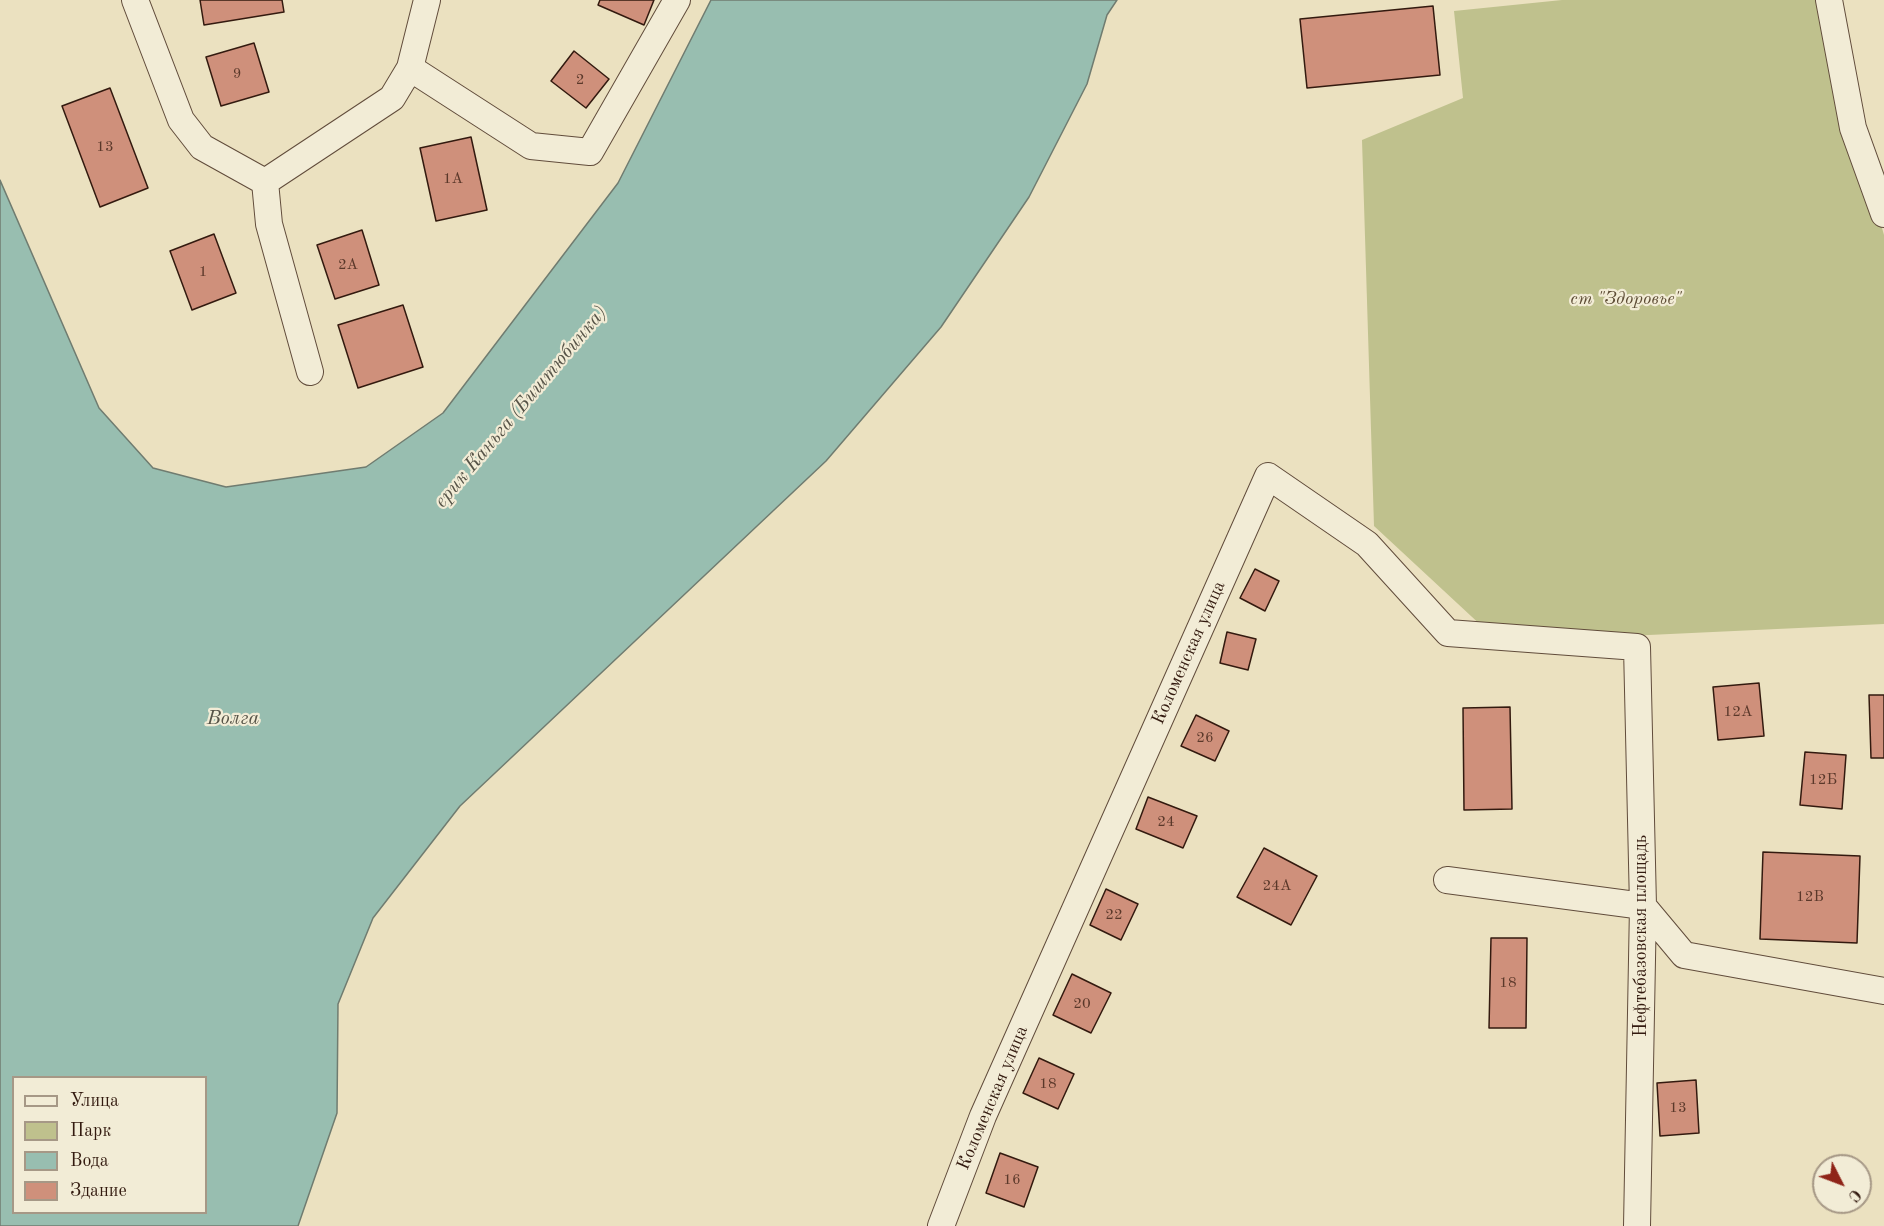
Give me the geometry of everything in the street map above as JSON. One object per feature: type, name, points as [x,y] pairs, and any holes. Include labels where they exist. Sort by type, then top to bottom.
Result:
[{"type":"street","points":[[135,0],[181,120],[202,147],[265,182]]},
{"type":"street","points":[[265,182],[392,98],[410,68],[427,0]]},
{"type":"street","points":[[410,68],[531,146],[590,152],[677,0]]},
{"type":"street","points":[[1829,0],[1853,128],[1884,214]]},
{"type":"street","points":[[265,182],[269,224],[310,372]]},
{"type":"street","name":"Коломенская улица","points":[[941,1226],[983,1116],[1268,476],[1367,544],[1448,633],[1638,647]]},
{"type":"street","name":"Нефтебазовская площадь","points":[[1637,1226],[1643,906],[1638,647]]},
{"type":"street","points":[[1447,880],[1643,906],[1684,955],[1884,992]]},
{"type":"green space","name":"ст \"Здоровье\"","points":[[1562,0],[1817,0],[1884,235],[1884,624],[1499,642],[1374,526],[1362,140],[1463,98],[1454,11]]},
{"type":"water","name":"Волга","points":[[711,0],[1117,0],[1107,15],[1087,84],[1029,197],[941,327],[826,461],[460,806],[373,918],[338,1004],[337,1113],[298,1226],[0,1226],[0,180],[99,408],[153,468],[226,487],[366,467],[443,413],[618,183]]},
{"type":"building","points":[[200,0],[282,0],[284,12],[204,25]]},
{"type":"building","points":[[600,0],[654,0],[644,25],[598,5]]},
{"type":"building","points":[[1433,6],[1440,75],[1307,88],[1300,19]]},
{"type":"building","points":[[254,43],[269,92],[221,106],[206,57]]},
{"type":"building","points":[[574,51],[609,79],[586,108],[551,81]]},
{"type":"building","points":[[110,88],[148,188],[100,207],[62,106]]},
{"type":"building","points":[[471,137],[487,210],[436,221],[420,148]]},
{"type":"building","points":[[362,230],[379,285],[335,299],[317,245]]},
{"type":"building","points":[[214,234],[236,293],[192,310],[170,251]]},
{"type":"building","points":[[403,305],[423,367],[358,388],[338,325]]},
{"type":"building","points":[[1255,569],[1279,581],[1265,611],[1240,598]]},
{"type":"building","points":[[1227,632],[1256,639],[1248,670],[1220,663]]},
{"type":"building","points":[[1759,683],[1764,736],[1718,740],[1713,687]]},
{"type":"building","points":[[1869,695],[1884,695],[1884,758],[1871,758]]},
{"type":"building","points":[[1510,707],[1512,809],[1464,810],[1463,708]]},
{"type":"building","points":[[1196,715],[1229,731],[1215,761],[1181,746]]},
{"type":"building","points":[[1805,752],[1846,755],[1842,809],[1800,805]]},
{"type":"building","points":[[1148,797],[1197,816],[1183,848],[1136,829]]},
{"type":"building","points":[[1264,848],[1317,876],[1291,925],[1237,897]]},
{"type":"building","points":[[1763,852],[1860,856],[1857,943],[1760,939]]},
{"type":"building","points":[[1106,889],[1138,904],[1121,940],[1090,925]]},
{"type":"building","points":[[1491,938],[1527,938],[1526,1028],[1489,1028]]},
{"type":"building","points":[[1072,974],[1111,993],[1091,1033],[1053,1015]]},
{"type":"building","points":[[1039,1058],[1074,1074],[1058,1109],[1023,1093]]},
{"type":"building","points":[[1696,1080],[1699,1133],[1660,1136],[1657,1083]]},
{"type":"building","points":[[1000,1153],[1038,1167],[1024,1207],[986,1193]]},
{"type":"water label","name":"ерик Каньга (Биштюбинка)","points":[[521,407]]}]
